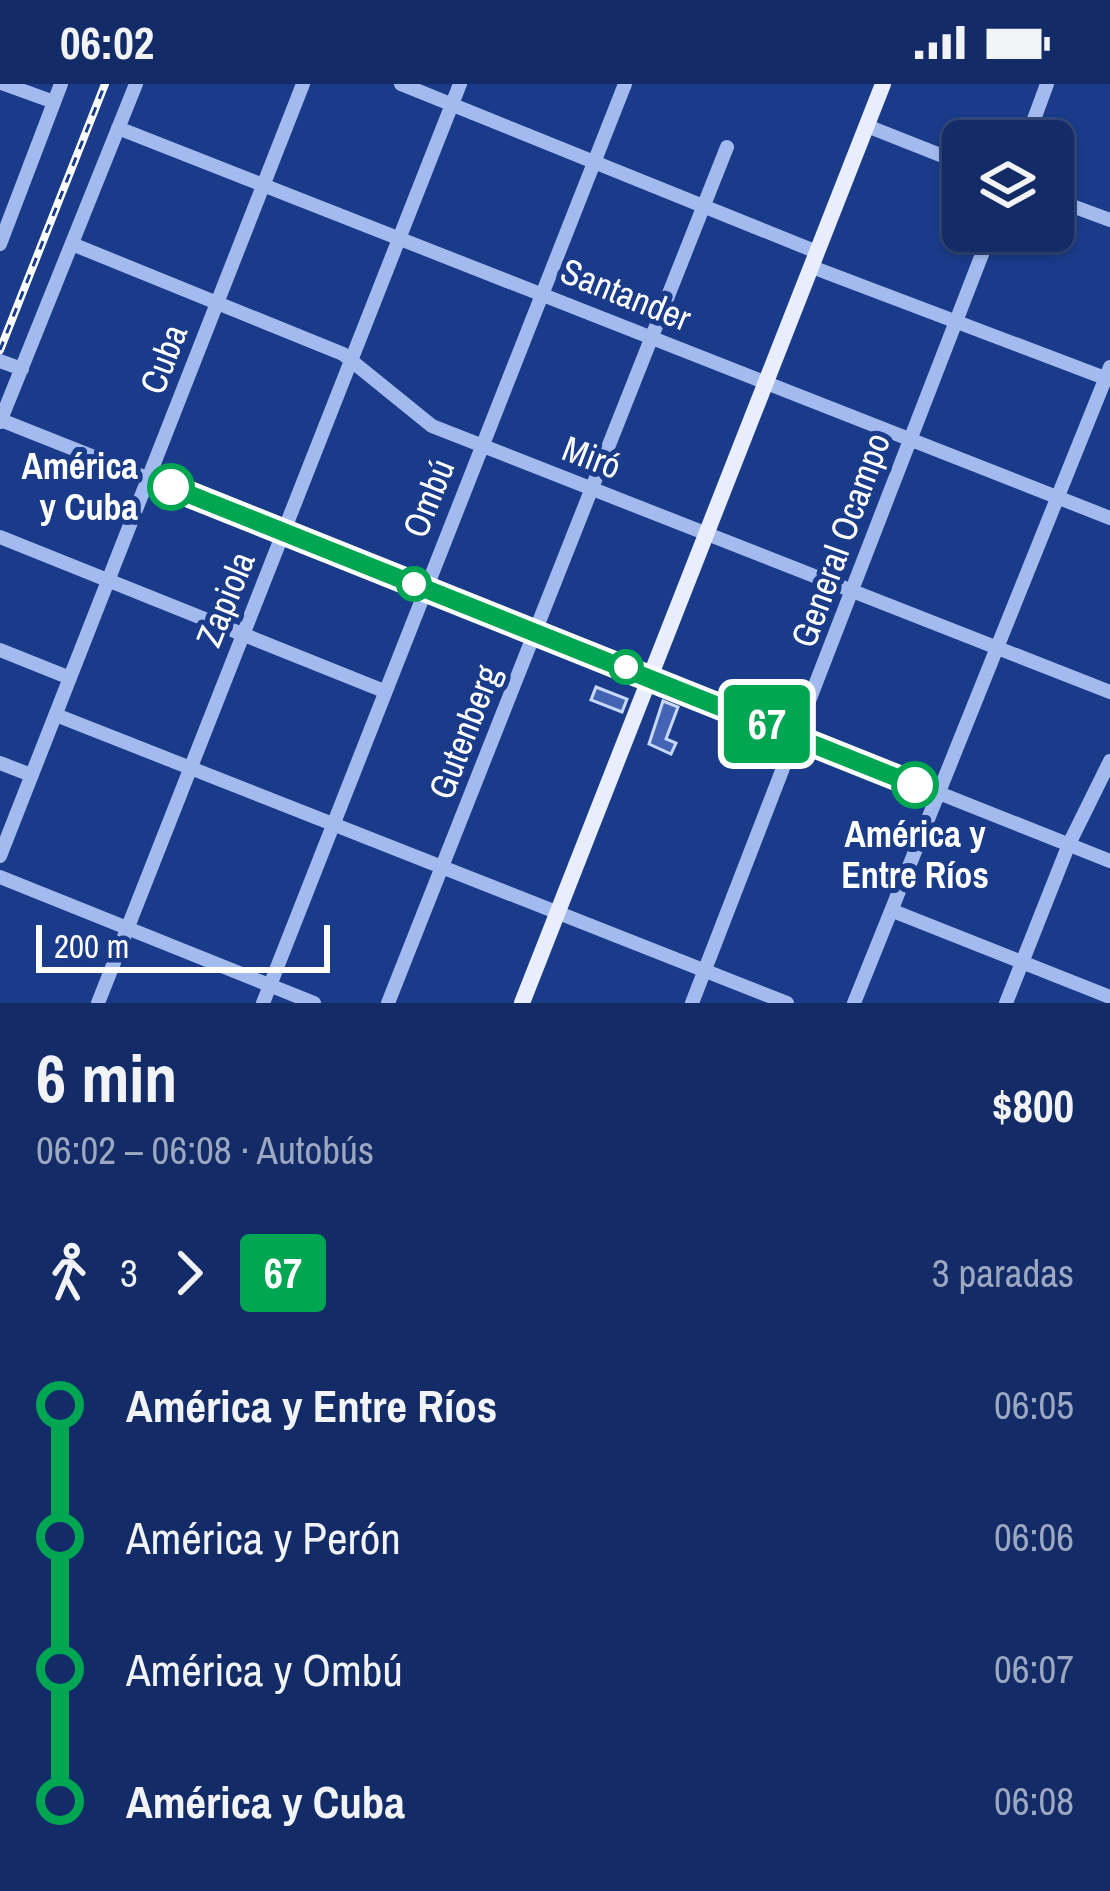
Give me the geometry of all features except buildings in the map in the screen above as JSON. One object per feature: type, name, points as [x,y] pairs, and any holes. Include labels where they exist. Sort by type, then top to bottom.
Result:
[{"type":"main road","points":[[523,1003],[884,84]]},
{"type":"street","points":[[4,84],[54,102]]},
{"type":"street","points":[[0,244],[4,220],[61,84]]},
{"type":"street","points":[[136,84],[0,421],[1110,861]]},
{"type":"street","name":"Cuba","points":[[0,856],[303,84]]},
{"type":"street","points":[[401,84],[704,206],[955,320],[1108,375],[854,1003]]},
{"type":"street","name":"Zapiola","points":[[98,1003],[460,84]]},
{"type":"street","name":"Ombú","points":[[263,1003],[625,84]]},
{"type":"street","points":[[1034,120],[1047,84]]},
{"type":"street","points":[[867,126],[942,156]]},
{"type":"street","name":"Santander","points":[[118,128],[1110,518]]},
{"type":"street","name":"Gutenberg","points":[[388,1003],[727,147]]},
{"type":"street","points":[[1074,207],[1110,220]]},
{"type":"street","name":"Miró","points":[[72,244],[353,361],[425,422],[1110,692]]},
{"type":"street","name":"General Ocampo","points":[[692,1003],[855,592],[908,438],[983,252]]},
{"type":"street","points":[[0,361],[22,369]]},
{"type":"street","points":[[0,537],[241,638],[384,691]]},
{"type":"street","points":[[0,650],[70,678]]},
{"type":"street","points":[[56,715],[787,1003]]},
{"type":"street","points":[[1006,1003],[1069,844],[1110,761]]},
{"type":"street","points":[[0,763],[31,775]]},
{"type":"street","points":[[0,877],[314,1003]]},
{"type":"street","points":[[893,911],[1110,997]]},
{"type":"railway","points":[[0,350],[105,84]]},
{"type":"bus line","name":"67","points":[[171,487],[915,785]]},
{"type":"place","name":"América y Cuba","points":[[171,487]]},
{"type":"place","name":"América y Entre Ríos","points":[[915,785]]}]
